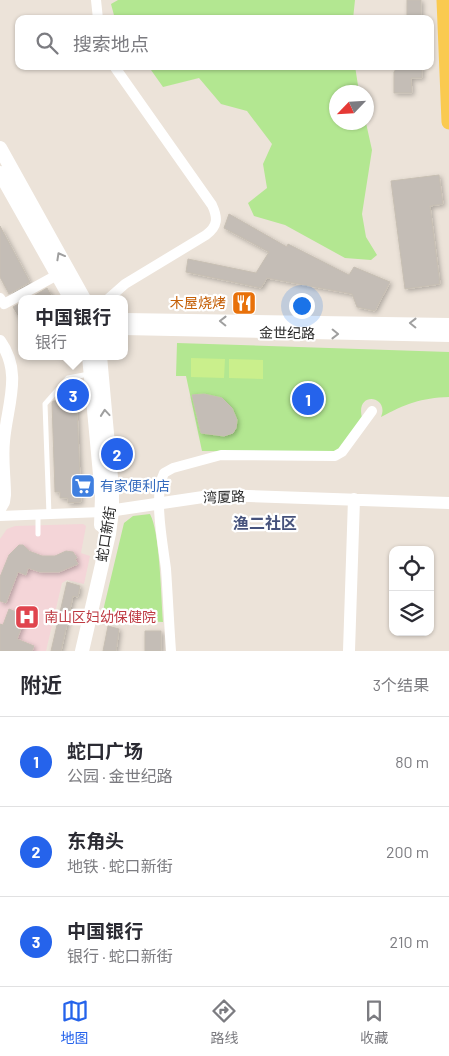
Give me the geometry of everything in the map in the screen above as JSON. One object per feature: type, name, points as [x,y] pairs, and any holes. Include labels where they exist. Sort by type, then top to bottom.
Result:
[{"type":"main road","points":[[444,0],[449,122]]},
{"type":"main road","points":[[0,148],[82,295]]},
{"type":"main road","points":[[0,173],[69,295]]},
{"type":"main road","name":"蛇口新街","points":[[82,651],[109,534],[89,360]]},
{"type":"main road","name":"蛇口新街","points":[[74,651],[100,532],[112,489],[100,360]]},
{"type":"street","points":[[96,0],[98,15]]},
{"type":"street","points":[[113,295],[125,284],[206,235],[216,225],[217,219],[212,205],[117,70]]},
{"type":"street","points":[[20,295],[57,275]]},
{"type":"street","points":[[0,298],[4,304],[18,296]]},
{"type":"street","name":"金世纪路","points":[[128,320],[378,329],[449,336]]},
{"type":"street","name":"金世纪路","points":[[128,329],[378,329],[449,324]]},
{"type":"street","points":[[0,341],[9,356],[13,381],[3,443],[5,495],[0,509]]},
{"type":"street","points":[[171,651],[160,503],[162,477],[168,470],[221,455],[335,456],[342,452],[372,411]]},
{"type":"street","name":"湾厦路","points":[[0,516],[107,512],[222,495],[449,503]]},
{"type":"street","points":[[349,651],[354,499]]},
{"type":"lane","points":[[49,515],[45,404],[68,378],[90,374]]},
{"type":"lane","points":[[38,516],[38,534]]},
{"type":"shaded area","name":"南山区妇幼保健院","points":[[83,524],[86,526],[81,553],[90,556],[84,584],[67,580],[62,583],[46,651],[0,651],[0,539],[7,529],[15,526]]},
{"type":"green space","points":[[118,0],[355,0],[353,15],[114,15],[111,4]]},
{"type":"green space","points":[[151,70],[356,70],[358,85],[329,85],[329,130],[368,130],[372,150],[362,214],[366,237],[377,255],[371,260],[345,258],[285,225],[254,216],[248,203],[267,188],[263,164],[272,144],[247,111],[221,104],[199,78],[163,87]]},
{"type":"green space","points":[[177,343],[449,352],[449,397],[414,402],[381,417],[381,404],[372,399],[367,400],[363,403],[361,409],[362,418],[339,451],[334,453],[202,451],[186,376],[176,376]]},
{"type":"green space","points":[[191,358],[225,359],[224,378],[191,377]]},
{"type":"green space","points":[[229,359],[263,360],[263,379],[229,378]]},
{"type":"green space","points":[[150,514],[158,549],[163,622],[123,620],[102,615],[124,523],[133,516]]},
{"type":"building","points":[[407,0],[421,0],[421,15],[407,15]]},
{"type":"building","points":[[395,70],[422,70],[422,78],[411,78],[412,93],[394,93]]},
{"type":"building","points":[[439,175],[443,204],[430,206],[440,284],[405,289],[391,181]]},
{"type":"building","points":[[229,214],[287,247],[288,244],[349,275],[354,267],[390,282],[375,311],[357,307],[352,294],[267,278],[261,288],[186,272],[188,259],[256,273],[269,252],[224,228]]},
{"type":"building","points":[[0,226],[30,282],[9,294],[0,277]]},
{"type":"building","points":[[47,288],[51,295],[35,295]]},
{"type":"building","points":[[18,304],[18,315],[13,307]]},
{"type":"building","points":[[76,385],[81,502],[68,503],[68,498],[60,498],[60,492],[55,492],[52,403],[53,401],[65,401],[65,388]]},
{"type":"building","points":[[204,394],[222,398],[232,408],[237,420],[233,433],[224,436],[201,433],[192,395]]},
{"type":"building","points":[[19,545],[23,545],[29,551],[42,556],[55,556],[66,551],[73,552],[78,564],[59,572],[40,572],[28,568],[26,575],[18,572],[6,603],[0,601],[0,577],[9,555]]},
{"type":"building","points":[[67,582],[80,586],[78,597],[73,596],[61,651],[51,651]]},
{"type":"building","points":[[9,609],[26,616],[17,639],[34,646],[32,651],[0,651],[0,624],[3,625]]},
{"type":"building","points":[[108,626],[119,629],[116,651],[103,651]]},
{"type":"building","points":[[145,631],[161,631],[161,651],[145,651]]},
{"type":"place","name":"木屋烧烤","points":[[244,303]]},
{"type":"place","name":"中国银行","points":[[73,395]]},
{"type":"place","name":"蛇口广场","points":[[308,399]]},
{"type":"place","name":"东角头","points":[[117,454]]},
{"type":"place","name":"有家便利店","points":[[83,486]]},
{"type":"place","name":"南山区妇幼保健院","points":[[27,617]]},
{"type":"district","name":"渔二社区","points":[[265,523]]}]
